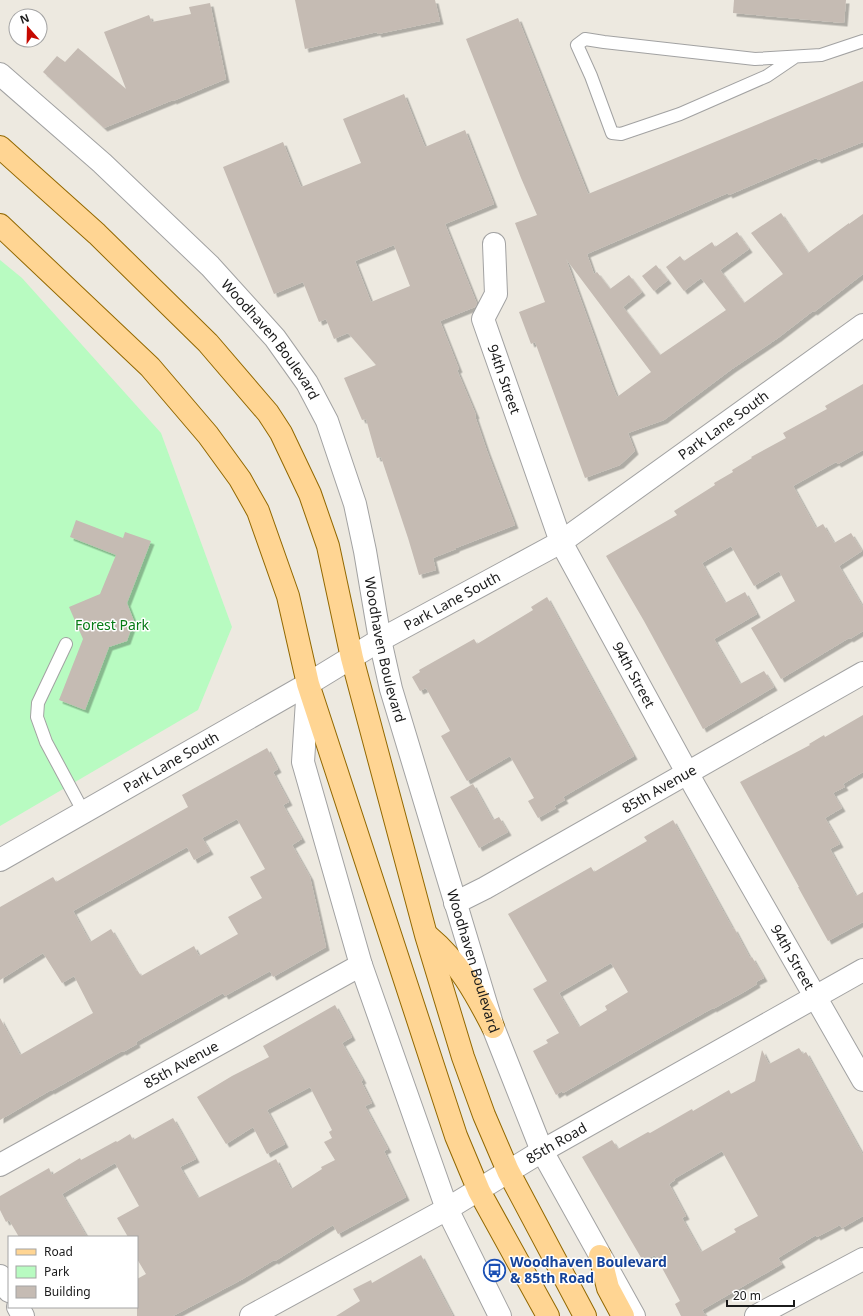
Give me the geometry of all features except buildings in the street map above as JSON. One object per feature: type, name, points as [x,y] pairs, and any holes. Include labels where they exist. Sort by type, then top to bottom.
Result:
[{"type":"main road","points":[[0,147],[96,234],[208,343],[268,413],[281,433],[313,501],[328,546],[352,658],[426,934],[463,1057],[484,1114],[508,1171],[585,1316]]},
{"type":"main road","points":[[0,225],[150,367],[208,435],[240,479],[258,511],[288,596],[308,684],[456,1136],[478,1191],[548,1316]]},
{"type":"main road","points":[[426,934],[439,945],[469,982],[493,1026]]},
{"type":"main road","points":[[600,1256],[608,1288],[623,1316]]},
{"type":"street","name":"Woodhaven Boulevard","points":[[0,74],[102,163],[210,266],[275,338],[307,383],[327,421],[355,504],[366,551],[380,640],[391,690],[493,1026],[542,1150],[634,1316]]},
{"type":"street","name":"94th Street","points":[[494,244],[496,294],[483,319],[561,542],[688,773],[863,1080]]},
{"type":"street","name":"Park Lane South","points":[[0,860],[83,811],[308,684],[380,640],[561,542],[863,325]]},
{"type":"street","name":"85th Avenue","points":[[455,903],[863,673]]},
{"type":"street","points":[[308,684],[303,762],[362,965],[447,1209],[500,1316]]},
{"type":"street","name":"85th Avenue","points":[[0,1165],[362,965]]},
{"type":"street","name":"85th Road","points":[[251,1316],[447,1209],[542,1150],[863,970]]},
{"type":"street","points":[[756,1316],[863,1259]]},
{"type":"street","points":[[0,1276],[8,1289]]},
{"type":"lane","points":[[795,57],[767,76],[680,114],[621,134],[612,134],[591,76],[577,45],[585,39],[755,59],[821,55],[859,42],[863,31]]},
{"type":"lane","points":[[66,644],[38,703],[36,717],[46,742],[83,811]]},
{"type":"green space","name":"Forest Park","points":[[0,260],[22,278],[161,433],[232,627],[198,710],[0,826]]},
{"type":"place","name":"Woodhaven Boulevard & 85th Road","points":[[495,1270]]}]
